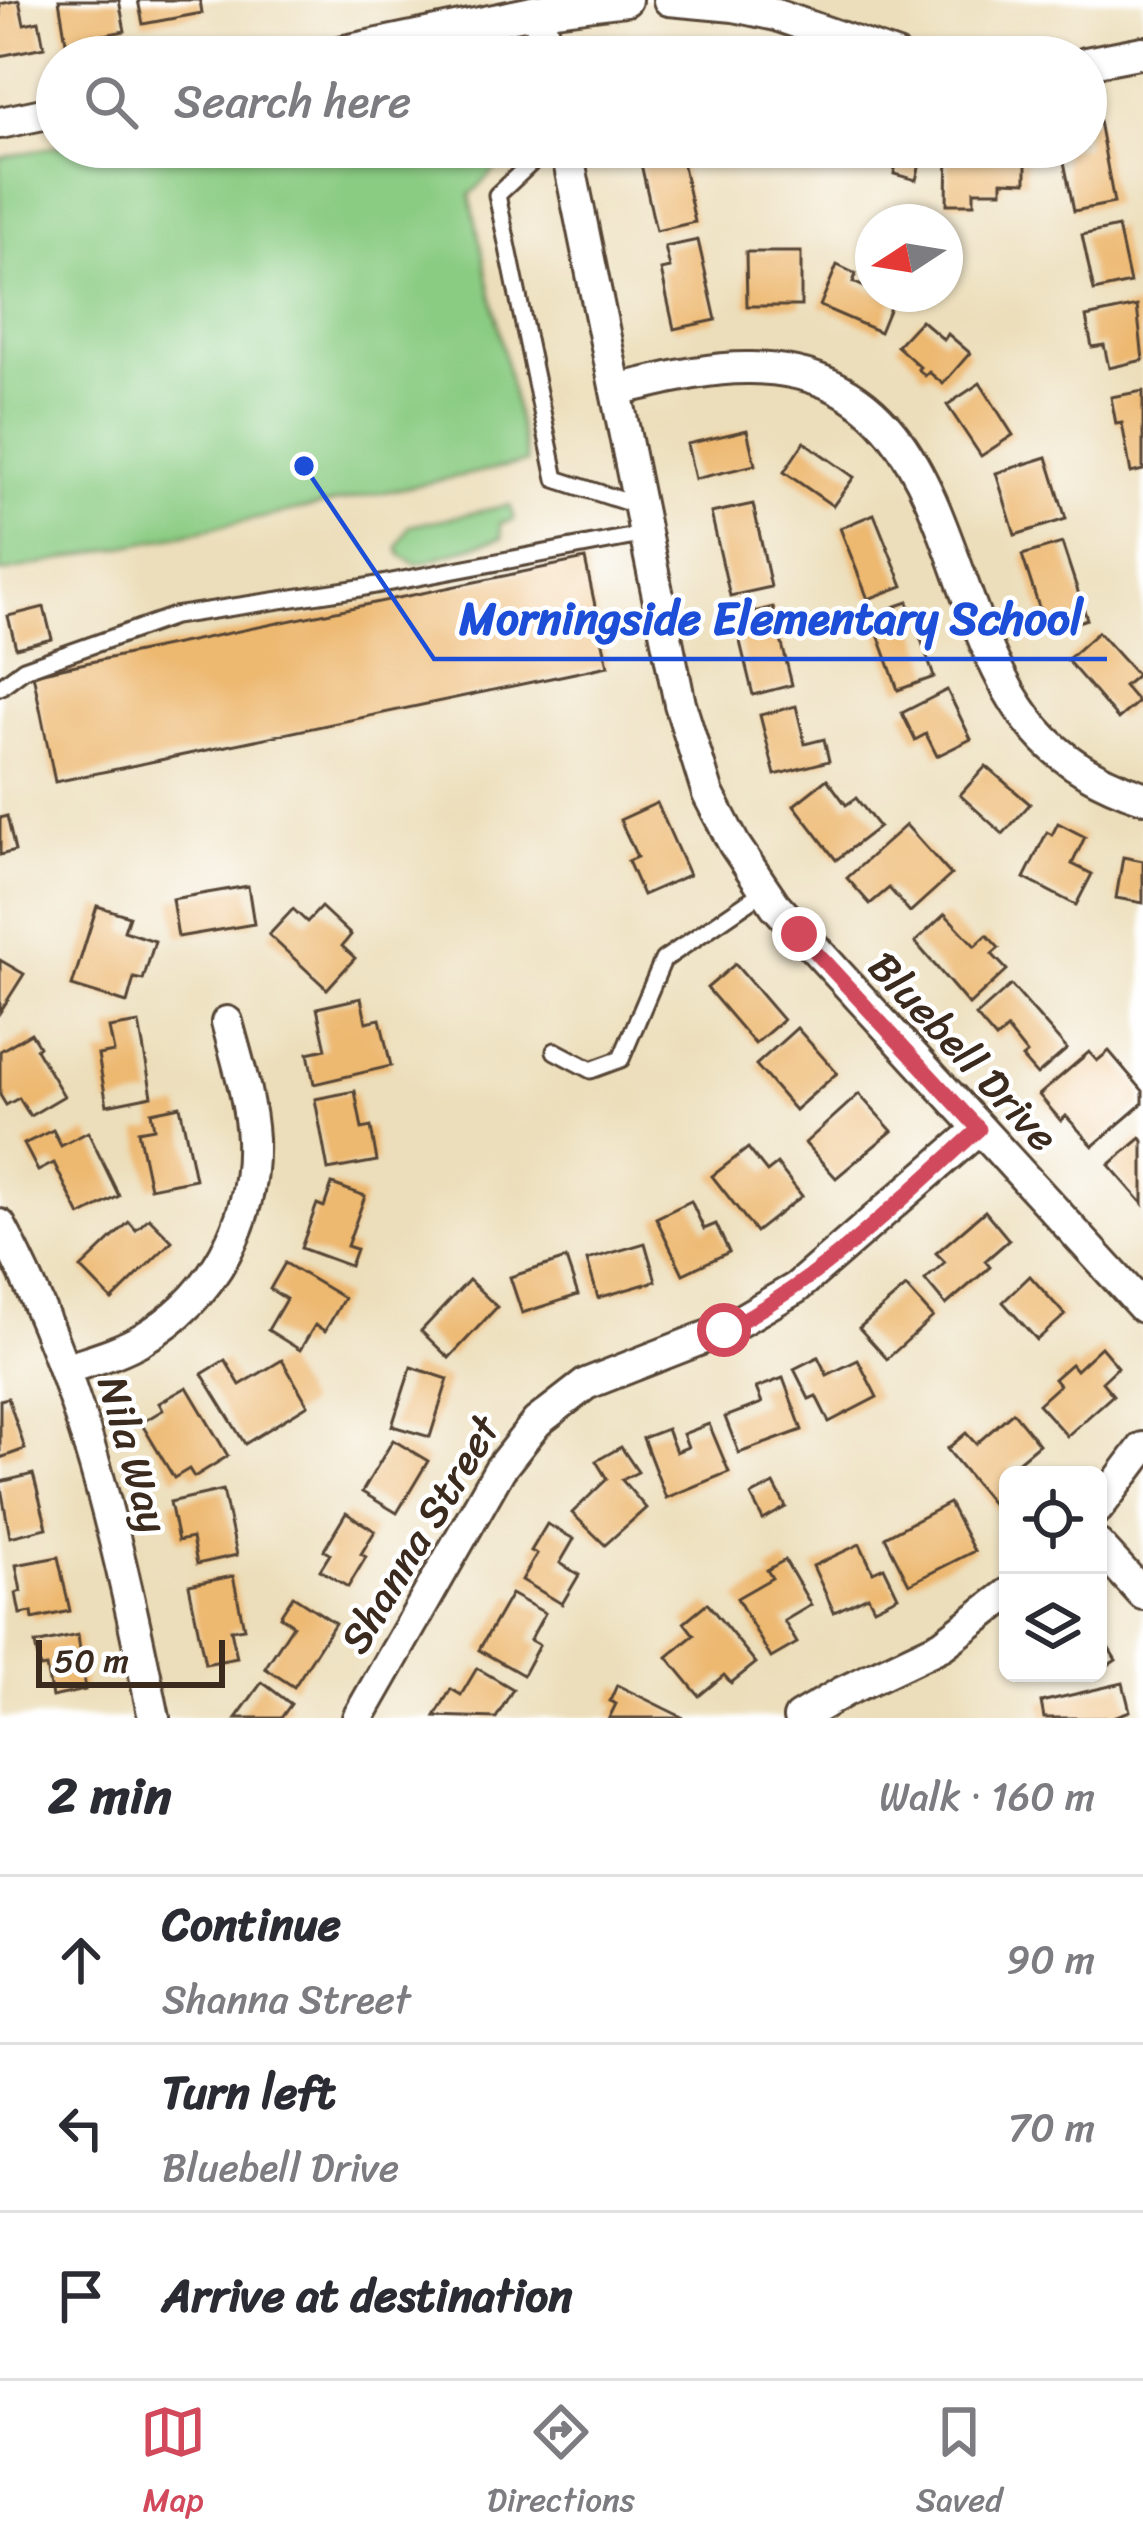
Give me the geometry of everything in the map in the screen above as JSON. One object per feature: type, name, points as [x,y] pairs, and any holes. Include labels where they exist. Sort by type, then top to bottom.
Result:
[{"type":"street","points":[[417,36],[538,11],[626,0]]},
{"type":"street","points":[[669,0],[778,7],[846,36]]},
{"type":"street","points":[[538,11],[543,36]]},
{"type":"street","points":[[1107,59],[1143,52]]},
{"type":"street","points":[[0,123],[36,115]]},
{"type":"street","name":"Bluebell Drive","points":[[570,168],[697,763],[719,817],[764,891],[799,934],[1143,1307]]},
{"type":"street","points":[[616,390],[706,370],[756,368],[812,378],[879,418],[923,478],[994,662],[1022,711],[1053,748],[1075,765],[1143,797]]},
{"type":"street","points":[[65,1369],[114,1352],[160,1328],[199,1292],[230,1246],[248,1192],[252,1136],[227,1022]]},
{"type":"street","name":"Shanna Street","points":[[358,1718],[500,1469],[537,1422],[586,1384],[724,1330],[796,1288],[979,1129]]},
{"type":"street","name":"Nila Way","points":[[0,1225],[65,1369],[106,1496],[154,1718]]},
{"type":"street","points":[[1107,1496],[1143,1448]]},
{"type":"street","points":[[1107,1555],[1143,1594]]},
{"type":"street","points":[[812,1714],[942,1645],[999,1601]]},
{"type":"lane","points":[[526,168],[497,196],[556,479],[643,520]]},
{"type":"lane","points":[[0,687],[24,669],[174,616],[360,588],[643,520]]},
{"type":"lane","points":[[554,1051],[591,1070],[621,1059],[663,960],[764,891]]},
{"type":"green space","points":[[36,150],[36,168],[497,168],[470,195],[527,462],[0,573],[0,158]]},
{"type":"green space","points":[[510,505],[514,520],[500,523],[502,538],[415,564],[401,555],[398,547],[409,526]]},
{"type":"building","points":[[19,0],[24,24],[39,21],[42,36],[36,36],[36,49],[0,56],[0,4]]},
{"type":"building","points":[[59,0],[119,0],[125,31],[65,36]]},
{"type":"building","points":[[138,0],[200,0],[202,13],[143,24]]},
{"type":"building","points":[[1107,165],[1114,203],[1074,211],[1065,168]]},
{"type":"building","points":[[642,168],[683,168],[695,222],[656,231]]},
{"type":"building","points":[[895,168],[919,168],[916,180],[894,174]]},
{"type":"building","points":[[948,168],[1026,168],[1026,182],[1002,181],[1002,191],[974,191],[974,204],[947,204]]},
{"type":"building","points":[[1118,227],[1130,283],[1094,291],[1082,235]]},
{"type":"building","points":[[698,240],[716,320],[674,329],[661,270],[670,268],[665,247]]},
{"type":"building","points":[[746,252],[801,252],[801,306],[747,306]]},
{"type":"building","points":[[837,265],[855,274],[855,312],[888,312],[880,332],[820,306]]},
{"type":"building","points":[[1137,306],[1143,360],[1109,368],[1104,345],[1092,347],[1086,317]]},
{"type":"building","points":[[921,320],[944,340],[948,334],[970,353],[943,384],[929,372],[925,376],[897,346]]},
{"type":"building","points":[[980,383],[1013,435],[981,456],[947,405]]},
{"type":"building","points":[[1143,391],[1143,470],[1131,473],[1122,423],[1116,424],[1111,397]]},
{"type":"building","points":[[747,430],[755,465],[695,479],[687,444]]},
{"type":"building","points":[[804,442],[854,477],[833,506],[784,472]]},
{"type":"building","points":[[1047,457],[1066,519],[1015,535],[996,473]]},
{"type":"building","points":[[753,504],[771,587],[730,596],[711,513]]},
{"type":"building","points":[[874,514],[903,586],[868,599],[840,528]]},
{"type":"building","points":[[1062,543],[1087,619],[1047,632],[1022,555]]},
{"type":"building","points":[[585,559],[608,666],[55,782],[33,674]]},
{"type":"building","points":[[908,602],[934,677],[898,690],[871,615]]},
{"type":"building","points":[[44,607],[52,639],[16,648],[8,616]]},
{"type":"building","points":[[773,607],[792,685],[753,695],[734,617]]},
{"type":"building","points":[[1098,632],[1137,675],[1124,686],[1138,702],[1118,719],[1067,660]]},
{"type":"building","points":[[947,690],[971,739],[937,756],[926,734],[915,740],[902,713]]},
{"type":"building","points":[[796,706],[805,744],[824,739],[829,761],[775,775],[760,715]]},
{"type":"building","points":[[986,766],[1030,804],[1003,834],[960,795]]},
{"type":"building","points":[[827,779],[846,805],[856,798],[879,827],[836,860],[794,805]]},
{"type":"building","points":[[657,803],[689,875],[643,895],[628,861],[637,857],[620,820]]},
{"type":"building","points":[[7,816],[15,851],[0,855],[0,818]]},
{"type":"building","points":[[1058,823],[1085,837],[1072,864],[1092,874],[1076,905],[1024,878],[1047,832],[1052,835]]},
{"type":"building","points":[[906,825],[951,875],[910,912],[889,888],[870,904],[847,878]]},
{"type":"building","points":[[1123,857],[1143,861],[1143,903],[1116,898]]},
{"type":"building","points":[[248,886],[254,924],[178,937],[172,899]]},
{"type":"building","points":[[97,906],[129,916],[124,931],[155,941],[143,980],[134,978],[127,1003],[72,986]]},
{"type":"building","points":[[321,907],[351,935],[342,946],[355,958],[327,989],[269,935],[293,909],[307,922]]},
{"type":"building","points":[[945,914],[975,946],[987,935],[999,948],[992,954],[1007,970],[969,1005],[915,942]]},
{"type":"building","points":[[0,960],[24,974],[0,1012]]},
{"type":"building","points":[[735,964],[783,1020],[755,1044],[707,988]]},
{"type":"building","points":[[1011,985],[1067,1049],[1037,1075],[1007,1029],[996,1039],[976,1016]]},
{"type":"building","points":[[361,998],[366,1022],[380,1019],[391,1066],[314,1084],[308,1053],[326,1049],[317,1008]]},
{"type":"building","points":[[139,1023],[152,1096],[107,1105],[98,1055],[114,1052],[109,1028]]},
{"type":"building","points":[[797,1028],[837,1073],[795,1110],[756,1065]]},
{"type":"building","points":[[31,1033],[64,1096],[30,1116],[19,1098],[6,1105],[0,1095],[0,1051]]},
{"type":"building","points":[[1109,1051],[1143,1091],[1143,1103],[1093,1146],[1066,1116],[1061,1121],[1039,1095],[1089,1052],[1097,1061]]},
{"type":"building","points":[[355,1091],[362,1129],[371,1127],[377,1161],[328,1170],[315,1099]]},
{"type":"building","points":[[859,1094],[892,1131],[836,1178],[805,1143]]},
{"type":"building","points":[[180,1106],[195,1179],[150,1188],[138,1131],[154,1128],[151,1112]]},
{"type":"building","points":[[53,1130],[61,1146],[88,1132],[119,1196],[80,1216],[54,1163],[38,1171],[24,1144]]},
{"type":"building","points":[[1141,1138],[1143,1141],[1143,1204],[1109,1165]]},
{"type":"building","points":[[748,1148],[767,1172],[777,1164],[802,1196],[756,1232],[712,1176]]},
{"type":"building","points":[[332,1184],[365,1196],[347,1246],[356,1249],[350,1266],[301,1248],[317,1204],[324,1207]]},
{"type":"building","points":[[691,1201],[704,1229],[716,1224],[729,1252],[683,1274],[656,1218]]},
{"type":"building","points":[[985,1211],[1009,1240],[985,1261],[990,1267],[946,1305],[925,1280],[945,1262],[936,1253]]},
{"type":"building","points":[[149,1218],[172,1241],[112,1300],[81,1268],[129,1222],[136,1230]]},
{"type":"building","points":[[645,1243],[656,1281],[598,1298],[587,1260]]},
{"type":"building","points":[[566,1259],[578,1295],[522,1313],[510,1277]]},
{"type":"building","points":[[285,1263],[344,1298],[325,1331],[315,1325],[300,1350],[268,1330],[286,1299],[270,1289]]},
{"type":"building","points":[[1030,1276],[1065,1315],[1037,1340],[1003,1302]]},
{"type":"building","points":[[469,1280],[497,1307],[449,1358],[421,1331]]},
{"type":"building","points":[[906,1287],[933,1317],[887,1359],[859,1328]]},
{"type":"building","points":[[1101,1347],[1118,1367],[1102,1382],[1113,1395],[1067,1436],[1038,1404],[1059,1385],[1054,1379],[1071,1364],[1076,1370]]},
{"type":"building","points":[[818,1357],[827,1375],[858,1360],[877,1397],[829,1422],[816,1396],[809,1399],[794,1369]]},
{"type":"building","points":[[225,1360],[240,1385],[282,1360],[308,1405],[245,1444],[202,1374]]},
{"type":"building","points":[[411,1367],[448,1379],[430,1437],[392,1426]]},
{"type":"building","points":[[783,1378],[802,1430],[739,1453],[725,1417],[762,1403],[756,1388]]},
{"type":"building","points":[[187,1387],[228,1456],[194,1477],[189,1469],[174,1478],[141,1423],[163,1410],[159,1403]]},
{"type":"building","points":[[8,1398],[25,1449],[0,1458],[0,1400]]},
{"type":"building","points":[[1013,1412],[1039,1444],[1013,1466],[999,1466],[999,1512],[947,1449],[966,1433],[976,1444]]},
{"type":"building","points":[[709,1424],[729,1472],[666,1498],[643,1438],[667,1429],[676,1452],[688,1447],[683,1434]]},
{"type":"building","points":[[393,1440],[428,1461],[397,1513],[362,1492]]},
{"type":"building","points":[[621,1447],[638,1472],[622,1480],[646,1508],[605,1545],[572,1513],[607,1479],[596,1461]]},
{"type":"building","points":[[33,1474],[47,1528],[10,1537],[0,1482]]},
{"type":"building","points":[[774,1484],[786,1507],[763,1520],[751,1496]]},
{"type":"building","points":[[223,1490],[237,1555],[197,1564],[192,1538],[178,1541],[170,1502]]},
{"type":"building","points":[[949,1503],[974,1551],[909,1584],[885,1537]]},
{"type":"building","points":[[346,1513],[375,1531],[348,1587],[320,1570],[330,1554],[324,1550]]},
{"type":"building","points":[[547,1524],[574,1539],[560,1563],[579,1575],[562,1604],[522,1580],[537,1554],[531,1551]]},
{"type":"building","points":[[860,1544],[873,1572],[884,1567],[898,1596],[874,1608],[868,1596],[834,1612],[813,1566]]},
{"type":"building","points":[[58,1557],[70,1611],[33,1619],[32,1612],[20,1614],[16,1565]]},
{"type":"building","points":[[785,1560],[811,1605],[784,1621],[797,1643],[771,1658],[737,1598],[772,1578],[767,1570]]},
{"type":"building","points":[[233,1576],[244,1628],[231,1630],[237,1658],[205,1664],[189,1585]]},
{"type":"building","points":[[511,1594],[545,1613],[530,1640],[539,1645],[523,1675],[479,1650]]},
{"type":"building","points":[[293,1596],[335,1623],[294,1687],[265,1668],[293,1625],[280,1616]]},
{"type":"building","points":[[707,1603],[756,1663],[731,1683],[724,1675],[699,1696],[667,1657],[694,1635],[684,1622]]},
{"type":"building","points":[[78,1635],[85,1690],[52,1697],[35,1644]]},
{"type":"building","points":[[1107,1646],[1116,1660],[1107,1666]]},
{"type":"building","points":[[477,1668],[513,1689],[496,1718],[435,1716],[451,1689],[461,1695]]},
{"type":"building","points":[[262,1682],[291,1704],[281,1718],[236,1718]]},
{"type":"building","points":[[1123,1683],[1130,1711],[1111,1718],[1044,1718],[1041,1702]]},
{"type":"building","points":[[617,1685],[684,1718],[609,1718]]},
{"type":"place","name":"Morningside Elementary School","points":[[304,466]]},
{"type":"route","points":[[724,1330],[828,1264],[979,1129],[799,934]]}]
